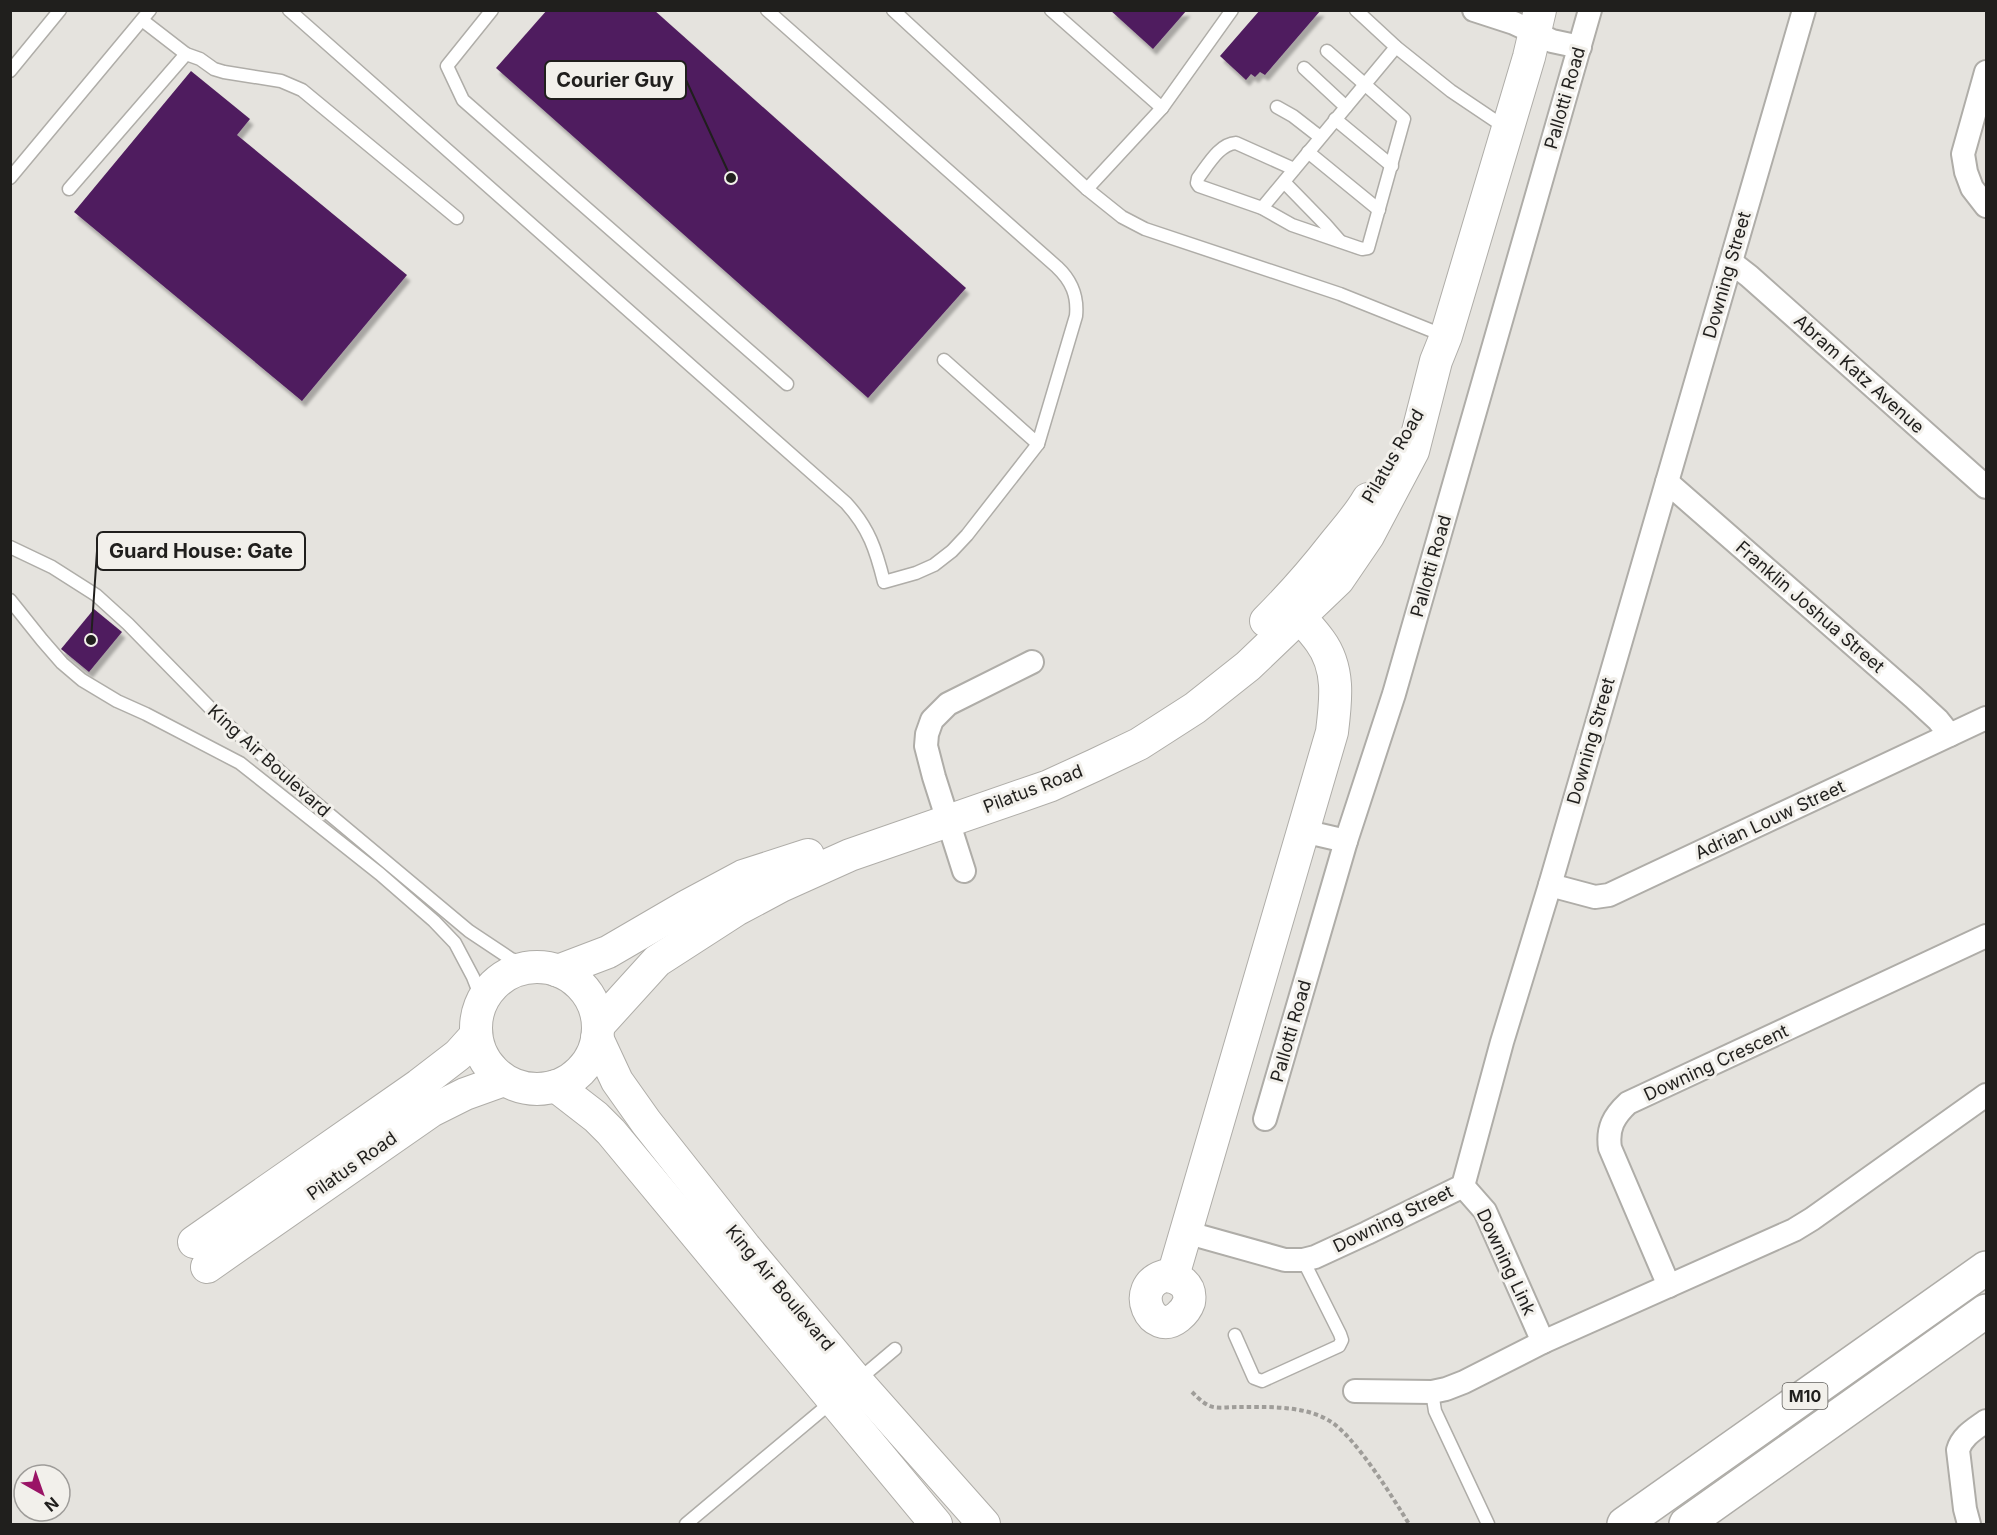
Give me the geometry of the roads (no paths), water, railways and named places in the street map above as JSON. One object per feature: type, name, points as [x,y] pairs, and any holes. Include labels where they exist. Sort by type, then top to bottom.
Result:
[{"type":"main road","name":"M10","points":[[1624,1524],[1986,1268]]},
{"type":"main road","name":"M10","points":[[1686,1524],[1986,1311]]},
{"type":"street","points":[[1474,10],[1514,22],[1537,21]]},
{"type":"street","name":"Pallotti Road","points":[[1265,1119],[1346,842],[1394,694],[1590,10]]},
{"type":"street","name":"Downing Street","points":[[1185,1232],[1286,1260],[1303,1260],[1315,1257],[1367,1233],[1463,1186],[1502,1042],[1550,885],[1804,10]]},
{"type":"street","points":[[1537,21],[1552,41],[1580,47]]},
{"type":"street","points":[[1446,336],[1529,57],[1537,21]]},
{"type":"street","points":[[1986,72],[1963,154],[1972,188],[1986,206]]},
{"type":"street","name":"Abram Katz Avenue","points":[[1731,262],[1986,486]]},
{"type":"street","name":"Pilatus Road","points":[[597,1032],[657,961],[736,910],[781,886],[980,796],[1094,751],[1161,710],[1293,609],[1362,510],[1427,396],[1436,361],[1446,336]]},
{"type":"street","name":"Franklin Joshua Street","points":[[1667,482],[1913,697],[1938,720],[1950,735]]},
{"type":"street","points":[[1173,1276],[1332,732],[1337,699],[1330,658],[1321,642],[1293,609]]},
{"type":"street","points":[[964,871],[934,777],[926,746],[927,734],[932,720],[948,704],[1032,662]]},
{"type":"street","name":"Adrian Louw Street","points":[[1550,885],[1595,897],[1609,895],[1986,718]]},
{"type":"street","name":"Pilatus Road","points":[[546,969],[608,952],[743,876],[946,812]]},
{"type":"street","points":[[1303,831],[1346,842]]},
{"type":"street","name":"Downing Crescent","points":[[1669,1286],[1610,1148],[1608,1135],[1613,1120],[1620,1111],[1628,1103],[1986,936]]},
{"type":"street","points":[[546,969],[572,977],[591,1000],[596,1015],[597,1032],[587,1062],[573,1077],[556,1086],[538,1089],[520,1087],[504,1080],[490,1068],[480,1053],[476,1035],[476,1017],[482,1000],[493,985],[512,972],[546,969]]},
{"type":"street","name":"King Air Boulevard","points":[[597,1032],[617,1081],[634,1107],[745,1247],[936,1524]]},
{"type":"street","name":"Pilatus Road","points":[[476,1035],[458,1055],[200,1254],[431,1111],[465,1094],[504,1080]]},
{"type":"street","name":"King Air Boulevard","points":[[556,1086],[596,1117],[611,1132],[845,1390],[984,1524]]},
{"type":"street","points":[[1355,1391],[1432,1392],[1464,1382],[1543,1342],[1794,1230],[1986,1095]]},
{"type":"street","name":"Downing Link","points":[[1463,1186],[1485,1211],[1543,1342]]},
{"type":"street","points":[[1969,1524],[1958,1450],[1960,1443],[1969,1433],[1986,1421]]},
{"type":"lane","points":[[10,71],[60,10]]},
{"type":"lane","points":[[290,10],[846,503],[859,517],[870,535],[884,582],[934,566],[952,551],[1038,444],[1076,316],[1077,305],[1074,289],[1066,276],[768,10]]},
{"type":"lane","points":[[492,10],[447,66],[463,100],[788,384]]},
{"type":"lane","points":[[893,10],[1087,189],[1122,217],[1145,229],[1340,294],[1446,336]]},
{"type":"lane","points":[[1051,10],[1162,108]]},
{"type":"lane","points":[[1087,189],[1162,108],[1232,10]]},
{"type":"lane","points":[[1356,10],[1396,47],[1451,91],[1508,129]]},
{"type":"lane","points":[[10,178],[146,15],[186,54],[200,59],[214,69],[281,81],[302,90],[457,218]]},
{"type":"lane","points":[[1262,208],[1396,47]]},
{"type":"lane","points":[[1294,169],[1232,143],[1222,147],[1198,178],[1197,183],[1199,186],[1262,208],[1292,225],[1362,249],[1368,248],[1404,119],[1327,51]]},
{"type":"lane","points":[[69,189],[186,54]]},
{"type":"lane","points":[[1304,68],[1346,106]]},
{"type":"lane","points":[[1277,107],[1320,137]]},
{"type":"lane","points":[[1335,119],[1392,166]]},
{"type":"lane","points":[[1308,152],[1379,210]]},
{"type":"lane","points":[[1284,182],[1340,242]]},
{"type":"lane","points":[[944,360],[1038,444]]},
{"type":"lane","name":"King Air Boulevard","points":[[10,547],[52,567],[96,595],[128,624],[219,717],[310,798],[469,931],[511,960],[546,969]]},
{"type":"lane","name":"King Air Boulevard","points":[[10,600],[62,663],[82,680],[117,701],[240,763],[380,874],[434,921],[455,943],[482,1000]]},
{"type":"lane","points":[[1234,1335],[1254,1378],[1262,1381],[1339,1346],[1342,1340],[1340,1334],[1303,1260]]},
{"type":"lane","points":[[686,1524],[895,1349]]},
{"type":"lane","points":[[1432,1392],[1435,1411],[1488,1524]]},
{"type":"place","name":"Courier Guy","points":[[731,178]]},
{"type":"place","name":"Guard House: Gate","points":[[91,640]]}]
